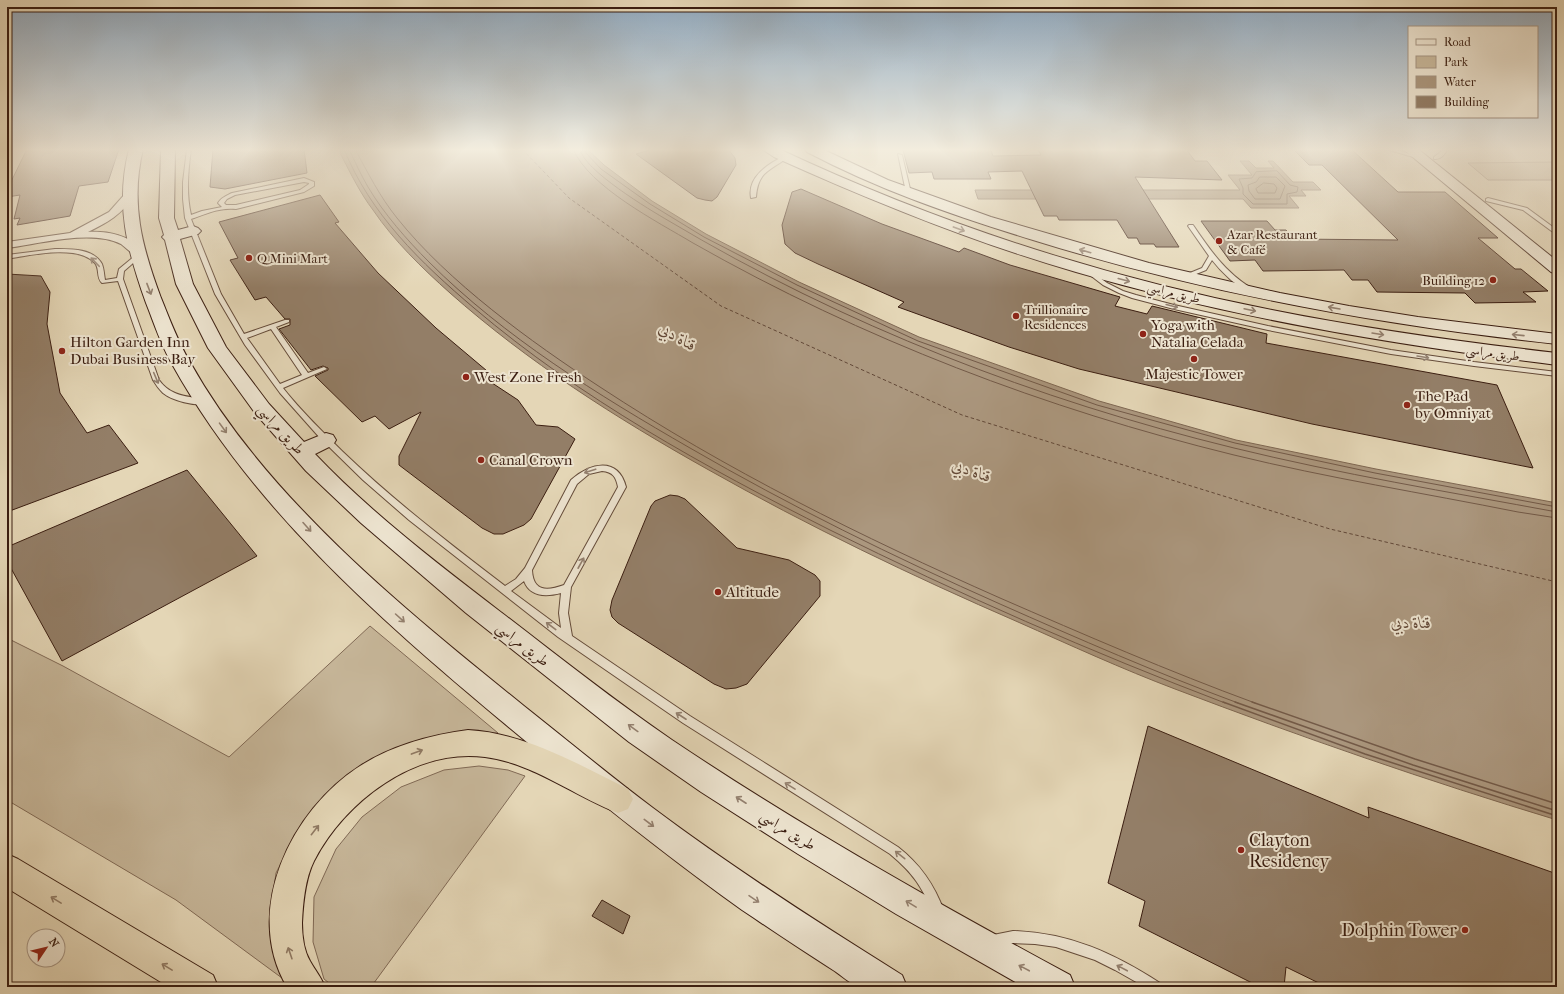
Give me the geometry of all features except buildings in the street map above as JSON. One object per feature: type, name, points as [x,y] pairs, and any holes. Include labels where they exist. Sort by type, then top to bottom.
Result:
[{"type":"highway","points":[[308,987],[298,975],[287,943],[286,907],[294,871],[311,836],[334,805],[354,787],[376,771],[400,758],[429,748],[470,743],[494,745],[523,754],[618,799]]},
{"type":"highway","points":[[7,870],[201,987]]},
{"type":"street","name":"طريق مراسي","points":[[164,195],[164,200],[184,224],[190,294],[220,351],[266,414],[331,484],[418,560],[609,711],[663,750],[789,831],[942,923],[1058,987]]},
{"type":"street","name":"طريق مراسي","points":[[871,195],[933,220],[1011,247],[1086,269],[1190,296],[1282,324],[1557,360]]},
{"type":"street","name":"طريق مراسي","points":[[919,195],[1036,236],[1135,265],[1186,277],[1253,292],[1423,323],[1556,339]]},
{"type":"street","points":[[1477,195],[1557,269]]},
{"type":"street","points":[[1482,195],[1557,256]]},
{"type":"street","points":[[62,237],[88,228],[108,217],[122,206],[129,196]]},
{"type":"street","points":[[129,196],[130,223],[138,254],[166,330],[180,361],[204,402],[269,485],[312,533],[363,584],[429,644],[618,799],[683,849],[756,900],[890,987]]},
{"type":"street","points":[[7,245],[62,237],[89,235],[112,237],[128,243],[138,254]]},
{"type":"street","points":[[302,452],[326,440]]},
{"type":"lane","points":[[185,195],[184,224],[217,294],[242,337],[279,387],[326,440],[431,532],[569,639],[722,743],[886,844],[905,858],[921,876],[934,898],[942,923]]},
{"type":"lane","points":[[184,224],[206,208],[231,195]]},
{"type":"lane","points":[[184,224],[212,210],[282,195]]},
{"type":"lane","points":[[222,200],[222,205],[229,207]]},
{"type":"lane","points":[[1488,200],[1525,209],[1557,233]]},
{"type":"lane","points":[[1191,226],[1211,257],[1232,278],[1253,292]]},
{"type":"lane","points":[[7,257],[67,250],[96,260],[100,267],[102,280],[104,282],[120,279]]},
{"type":"lane","points":[[138,254],[121,270],[120,279],[159,386],[172,395],[192,401],[204,402]]},
{"type":"lane","points":[[1186,277],[1204,269],[1211,257]]},
{"type":"lane","points":[[242,337],[287,321]]},
{"type":"lane","points":[[1282,324],[1438,359],[1557,374]]},
{"type":"lane","points":[[272,326],[306,376]]},
{"type":"lane","points":[[279,387],[324,368]]},
{"type":"lane","points":[[505,590],[519,581],[528,570],[574,482],[581,474],[592,469],[604,468],[615,472],[621,478],[622,487],[567,587],[564,597],[563,618],[569,639]]},
{"type":"lane","points":[[528,570],[529,584],[541,592],[550,592],[567,587]]},
{"type":"lane","points":[[978,943],[1018,936],[1061,942],[1084,949],[1156,987]]},
{"type":"green space","points":[[370,626],[498,733],[447,736],[297,832],[276,873],[270,917],[286,981],[176,900],[7,800],[7,638],[63,666],[229,757]]},
{"type":"green space","points":[[479,766],[508,770],[525,776],[371,987],[334,987],[324,979],[313,942],[314,897],[336,849],[362,817],[401,787],[444,770]]},
{"type":"water","name":"قناة دبي","points":[[363,195],[645,195],[706,234],[799,282],[919,337],[1099,401],[1236,440],[1376,469],[1557,503],[1557,820],[1365,758],[1222,707],[1135,673],[978,605],[783,510],[639,430],[542,366],[480,318],[429,274],[390,233]]},
{"type":"water","points":[[977,195],[1306,196],[1289,196],[1299,208],[1251,208],[1243,199],[978,199]]},
{"type":"ferry route","points":[[566,195],[721,306],[962,415],[1330,529],[1557,582]]},
{"type":"place","name":"Azar Restaurant & Café","points":[[1219,241]]},
{"type":"place","name":"Q Mini Mart","points":[[249,258]]},
{"type":"place","name":"Building 12","points":[[1493,280]]},
{"type":"place","name":"Trillionaire Residences","points":[[1016,316]]},
{"type":"place","name":"Yoga with Natalia Celada","points":[[1143,334]]},
{"type":"place","name":"Hilton Garden Inn Dubai Business Bay","points":[[62,351]]},
{"type":"place","name":"Majestic Tower","points":[[1194,359]]},
{"type":"place","name":"West Zone Fresh","points":[[466,377]]},
{"type":"place","name":"The Pad by Omniyat","points":[[1407,405]]},
{"type":"place","name":"Canal Crown","points":[[481,460]]},
{"type":"place","name":"Altitude","points":[[718,592]]},
{"type":"place","name":"Clayton Residency","points":[[1241,850]]},
{"type":"place","name":"Dolphin Tower","points":[[1465,930]]}]
